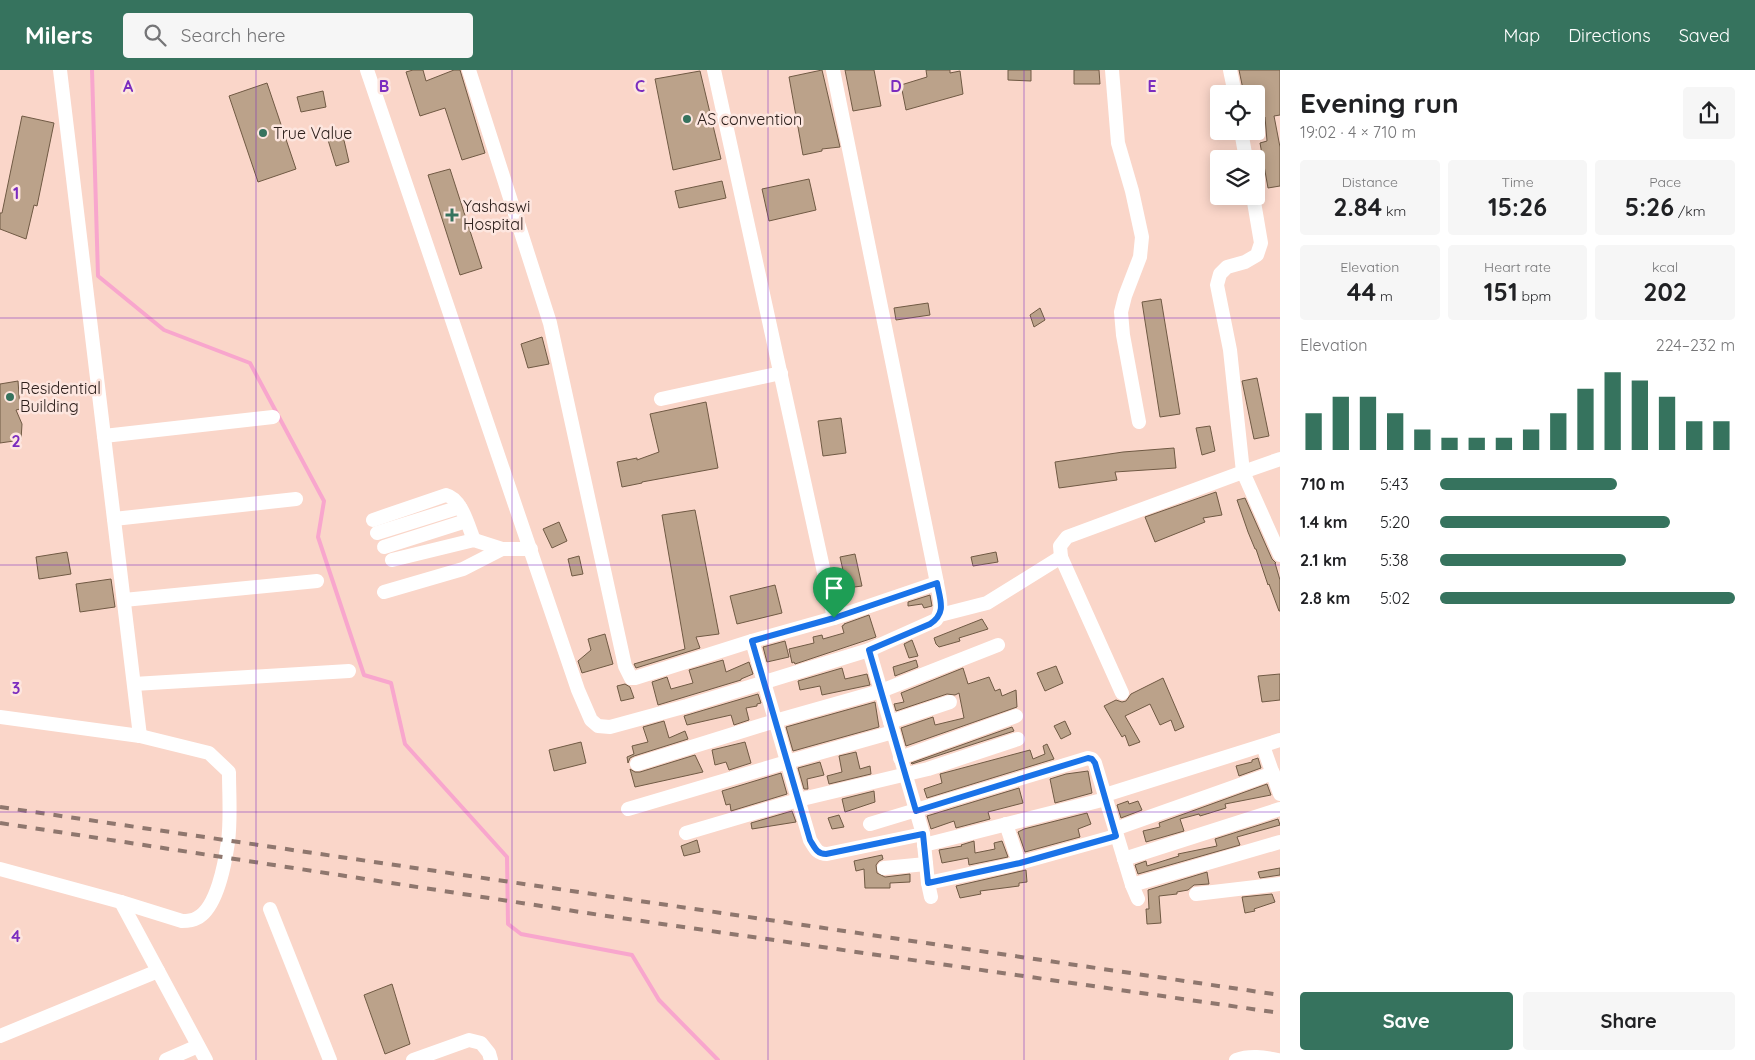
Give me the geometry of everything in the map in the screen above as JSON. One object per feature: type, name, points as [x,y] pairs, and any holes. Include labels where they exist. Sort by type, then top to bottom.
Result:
[{"type":"street","points":[[60,70],[140,736]]},
{"type":"street","points":[[367,70],[578,690],[591,720],[598,726],[610,727],[648,717],[869,650],[930,624],[940,615],[986,604],[1061,557]]},
{"type":"street","points":[[468,70],[550,323],[628,674],[631,678],[834,618],[937,583]]},
{"type":"street","points":[[714,70],[834,618]]},
{"type":"street","points":[[834,70],[937,583],[941,607],[940,615]]},
{"type":"street","points":[[1112,70],[1118,143],[1142,237],[1140,257],[1125,296],[1122,312],[1123,335],[1139,422]]},
{"type":"street","points":[[1230,70],[1233,85]]},
{"type":"street","points":[[1255,205],[1261,243],[1257,255],[1245,262],[1227,267],[1220,274],[1217,285],[1230,350],[1243,472],[1280,555]]},
{"type":"street","points":[[662,399],[781,373]]},
{"type":"street","points":[[104,436],[273,417]]},
{"type":"street","points":[[1122,693],[1061,557],[1060,546],[1067,537],[1280,459]]},
{"type":"street","points":[[373,520],[446,495],[451,496],[460,506],[474,540]]},
{"type":"street","points":[[114,519],[296,499]]},
{"type":"street","points":[[377,534],[460,506]]},
{"type":"street","points":[[384,547],[466,521]]},
{"type":"street","points":[[392,560],[474,540],[502,548],[531,549]]},
{"type":"street","points":[[384,592],[463,569],[502,548]]},
{"type":"street","points":[[124,600],[317,582]]},
{"type":"street","points":[[752,641],[810,840],[820,854],[924,840],[1006,824],[1105,797],[1280,740]]},
{"type":"street","points":[[637,764],[775,721],[881,691],[998,645]]},
{"type":"street","points":[[869,650],[924,840],[928,883],[932,897]]},
{"type":"street","points":[[134,684],[349,671]]},
{"type":"street","points":[[628,809],[787,762],[891,727],[950,702]]},
{"type":"street","points":[[900,758],[1016,716]]},
{"type":"street","points":[[0,717],[140,736],[209,753],[229,772],[228,841],[214,898],[199,918],[192,921],[182,921],[121,902],[0,869]]},
{"type":"street","points":[[686,833],[798,800],[928,769],[1018,739]]},
{"type":"street","points":[[1263,746],[1280,794]]},
{"type":"street","points":[[870,824],[1088,758],[1092,759],[1095,763],[1132,885],[1138,899]]},
{"type":"street","points":[[928,883],[1020,863],[1116,832],[1273,773]]},
{"type":"street","points":[[1124,859],[1280,809]]},
{"type":"street","points":[[1006,824],[1020,863]]},
{"type":"street","points":[[1132,885],[1280,842]]},
{"type":"street","points":[[884,868],[926,864]]},
{"type":"street","points":[[1196,894],[1280,884]]},
{"type":"street","points":[[121,902],[206,1060]]},
{"type":"street","points":[[270,909],[330,1060]]},
{"type":"street","points":[[0,1036],[158,971]]},
{"type":"street","points":[[413,1060],[469,1040],[481,1043],[489,1053],[491,1060]]},
{"type":"street","points":[[166,1060],[198,1046]]},
{"type":"street","points":[[1236,1060],[1258,1056],[1278,1060]]},
{"type":"building","points":[[423,70],[426,81],[454,70],[460,70],[485,153],[462,160],[445,108],[420,116],[406,72]]},
{"type":"building","points":[[822,70],[840,147],[822,149],[822,151],[803,155],[789,77]]},
{"type":"building","points":[[845,70],[874,70],[881,106],[853,111]]},
{"type":"building","points":[[926,70],[950,70],[950,73],[960,71],[963,94],[906,110],[901,85],[927,77]]},
{"type":"building","points":[[1008,70],[1031,70],[1031,81],[1008,80]]},
{"type":"building","points":[[1074,70],[1099,70],[1100,84],[1074,84]]},
{"type":"building","points":[[1239,70],[1280,70],[1280,115],[1274,116],[1280,147],[1280,186],[1268,188],[1265,171],[1265,150],[1261,150],[1260,143],[1267,141],[1265,85],[1242,85]]},
{"type":"building","name":"AS convention","points":[[700,71],[721,159],[673,170],[655,79]]},
{"type":"building","name":"True Value","points":[[267,83],[296,169],[258,182],[229,96]]},
{"type":"building","points":[[323,91],[326,107],[301,112],[297,97]]},
{"type":"building","points":[[22,116],[54,123],[37,206],[34,205],[26,239],[0,229],[0,213],[2,213]]},
{"type":"building","points":[[343,136],[349,162],[336,166],[328,140]]},
{"type":"building","points":[[450,169],[482,268],[460,275],[428,175]]},
{"type":"building","points":[[809,179],[816,210],[769,221],[762,189]]},
{"type":"building","points":[[722,181],[726,198],[679,208],[675,191]]},
{"type":"building","points":[[1161,299],[1180,414],[1160,417],[1142,302]]},
{"type":"building","points":[[928,303],[930,315],[896,320],[894,308]]},
{"type":"building","points":[[1040,308],[1045,320],[1034,327],[1030,315]]},
{"type":"building","points":[[542,337],[549,364],[528,368],[521,344]]},
{"type":"building","points":[[1257,378],[1269,436],[1254,439],[1242,381]]},
{"type":"building","points":[[18,381],[20,409],[16,410],[22,424],[21,440],[0,443],[0,384]]},
{"type":"building","points":[[706,402],[718,468],[622,487],[617,462],[637,458],[637,460],[659,452],[650,414]]},
{"type":"building","points":[[841,418],[846,453],[823,456],[818,421]]},
{"type":"building","points":[[1210,426],[1215,451],[1202,455],[1196,428]]},
{"type":"building","points":[[1174,448],[1176,468],[1115,472],[1117,480],[1059,488],[1055,462],[1123,452]]},
{"type":"building","points":[[1216,492],[1222,515],[1203,518],[1205,522],[1155,542],[1145,517]]},
{"type":"building","points":[[1245,498],[1272,559],[1276,563],[1280,580],[1280,611],[1268,585],[1237,500]]},
{"type":"building","points":[[695,510],[719,634],[696,637],[700,648],[636,668],[634,664],[685,649],[662,515]]},
{"type":"building","points":[[559,522],[567,541],[552,548],[543,529]]},
{"type":"building","points":[[67,552],[71,574],[39,579],[36,557]]},
{"type":"building","points":[[996,552],[998,562],[973,566],[971,557]]},
{"type":"building","points":[[855,554],[862,586],[847,588],[840,557]]},
{"type":"building","points":[[579,556],[583,574],[572,576],[568,559]]},
{"type":"building","points":[[111,579],[115,607],[80,612],[76,584]]},
{"type":"building","points":[[775,585],[782,613],[737,624],[730,596]]},
{"type":"building","points":[[930,595],[932,606],[924,608],[922,604],[908,606],[908,602]]},
{"type":"building","points":[[869,615],[876,637],[795,664],[794,662],[792,663],[789,649],[814,643],[813,637],[822,635],[823,639],[844,633],[842,626],[844,624]]},
{"type":"building","points":[[982,619],[988,629],[959,638],[960,641],[939,647],[936,644],[934,638]]},
{"type":"building","points":[[605,634],[613,664],[582,673],[578,661],[591,650],[588,639]]},
{"type":"building","points":[[912,640],[918,656],[909,658],[904,644]]},
{"type":"building","points":[[785,641],[789,657],[767,662],[763,647]]},
{"type":"building","points":[[723,660],[726,672],[749,662],[753,674],[741,680],[658,705],[652,682],[667,677],[671,689],[693,683],[689,670]]},
{"type":"building","points":[[916,660],[918,667],[895,676],[893,667]]},
{"type":"building","points":[[1056,666],[1063,683],[1045,691],[1037,673]]},
{"type":"building","points":[[842,668],[845,679],[867,674],[870,685],[822,695],[820,686],[800,690],[798,681]]},
{"type":"building","points":[[963,668],[968,684],[989,677],[995,691],[1000,689],[1002,696],[1016,690],[1017,707],[906,746],[901,728],[933,717],[935,725],[964,718],[959,693],[955,695],[947,694],[896,711],[894,704],[904,702],[901,693]]},
{"type":"building","points":[[1280,674],[1280,700],[1262,702],[1258,676]]},
{"type":"building","points":[[1163,678],[1184,727],[1175,731],[1171,720],[1160,725],[1150,704],[1125,716],[1140,742],[1129,746],[1125,735],[1122,737],[1104,706],[1116,700],[1126,701],[1131,694]]},
{"type":"building","points":[[625,684],[630,687],[634,698],[621,701],[617,686]]},
{"type":"building","points":[[758,694],[761,703],[757,704],[757,706],[746,708],[749,720],[734,725],[731,715],[687,725],[684,716]]},
{"type":"building","points":[[875,702],[879,727],[793,751],[786,727]]},
{"type":"building","points":[[664,721],[669,738],[685,731],[688,739],[634,756],[630,758],[628,763],[627,757],[634,754],[632,746],[648,742],[643,727]]},
{"type":"building","points":[[1065,721],[1071,734],[1061,739],[1054,726]]},
{"type":"building","points":[[1012,727],[1014,731],[911,763]]},
{"type":"building","points":[[581,742],[586,763],[554,771],[549,750]]},
{"type":"building","points":[[745,742],[751,763],[729,770],[726,762],[715,765],[712,750]]},
{"type":"building","points":[[1047,744],[1054,759],[927,798],[924,789],[942,783],[940,774],[1030,750],[1033,759],[1045,754],[1043,746]]},
{"type":"building","points":[[856,752],[860,769],[870,766],[871,774],[829,784],[827,776],[842,772],[839,756]]},
{"type":"building","points":[[695,755],[703,772],[635,787],[630,769],[640,772]]},
{"type":"building","points":[[1258,758],[1261,768],[1239,776],[1236,766],[1252,762],[1252,760]]},
{"type":"building","points":[[820,762],[824,775],[807,779],[808,789],[804,789],[798,768]]},
{"type":"building","points":[[1088,771],[1092,793],[1055,803],[1050,779],[1066,774]]},
{"type":"building","points":[[781,773],[787,794],[731,811],[730,804],[726,805],[722,791]]},
{"type":"building","points":[[1267,784],[1271,795],[1225,804],[1226,808],[1200,816],[1199,814],[1180,819],[1184,831],[1146,842],[1143,831],[1160,827],[1159,823]]},
{"type":"building","points":[[1019,788],[1023,803],[988,812],[990,819],[956,828],[954,821],[931,829],[927,816]]},
{"type":"building","points":[[874,791],[875,802],[845,812],[842,799]]},
{"type":"building","points":[[1128,801],[1129,804],[1138,801],[1142,810],[1121,818],[1117,805]]},
{"type":"building","points":[[792,811],[796,822],[752,829],[751,823]]},
{"type":"building","points":[[1087,813],[1091,824],[1078,829],[1080,837],[1025,852],[1018,832]]},
{"type":"building","points":[[839,815],[844,827],[832,829],[828,818]]},
{"type":"building","points":[[1278,819],[1280,825],[1237,837],[1240,845],[1138,874],[1135,865],[1146,861],[1147,866],[1179,856],[1178,854],[1217,846],[1215,839]]},
{"type":"building","points":[[697,840],[700,852],[684,856],[681,846]]},
{"type":"building","points":[[974,841],[975,853],[995,849],[994,843],[1002,841],[1008,857],[969,865],[968,858],[942,863],[939,850],[962,846]]},
{"type":"building","points":[[882,855],[883,859],[876,865],[877,873],[885,877],[910,874],[910,882],[890,883],[890,888],[865,888],[864,869],[856,871],[854,861]]},
{"type":"building","points":[[1280,868],[1280,875],[1260,878],[1258,872]]},
{"type":"building","points":[[1026,870],[1027,882],[1019,883],[1019,886],[980,891],[981,894],[960,898],[956,886]]},
{"type":"building","points":[[1207,872],[1209,884],[1194,885],[1188,890],[1177,892],[1177,894],[1159,896],[1161,923],[1147,924],[1146,909],[1149,909],[1148,890]]},
{"type":"building","points":[[1272,894],[1275,902],[1254,909],[1255,911],[1245,913],[1242,897]]},
{"type":"building","points":[[392,984],[410,1044],[385,1054],[364,995]]},
{"type":"waterway","points":[[92,70],[98,276],[164,330],[250,363],[324,501],[318,537],[364,675],[391,683],[405,744],[507,857],[508,924],[521,934],[632,955],[659,1000],[718,1060]]},
{"type":"railway","points":[[0,807],[1280,995]]},
{"type":"railway","points":[[0,823],[600,915],[1280,1013]]},
{"type":"place","name":"AS convention","points":[[687,119]]},
{"type":"place","name":"True Value","points":[[263,133]]},
{"type":"place","name":"Yashaswi Hospital","points":[[452,215]]},
{"type":"place","name":"Residential Building","points":[[10,397]]},
{"type":"route","points":[[937,583],[941,607],[940,615],[936,620],[869,650],[916,811],[1088,758],[1092,759],[1095,763],[1116,836],[1020,863],[928,883],[923,834],[820,854],[810,840],[752,641],[834,618],[937,583]]}]
